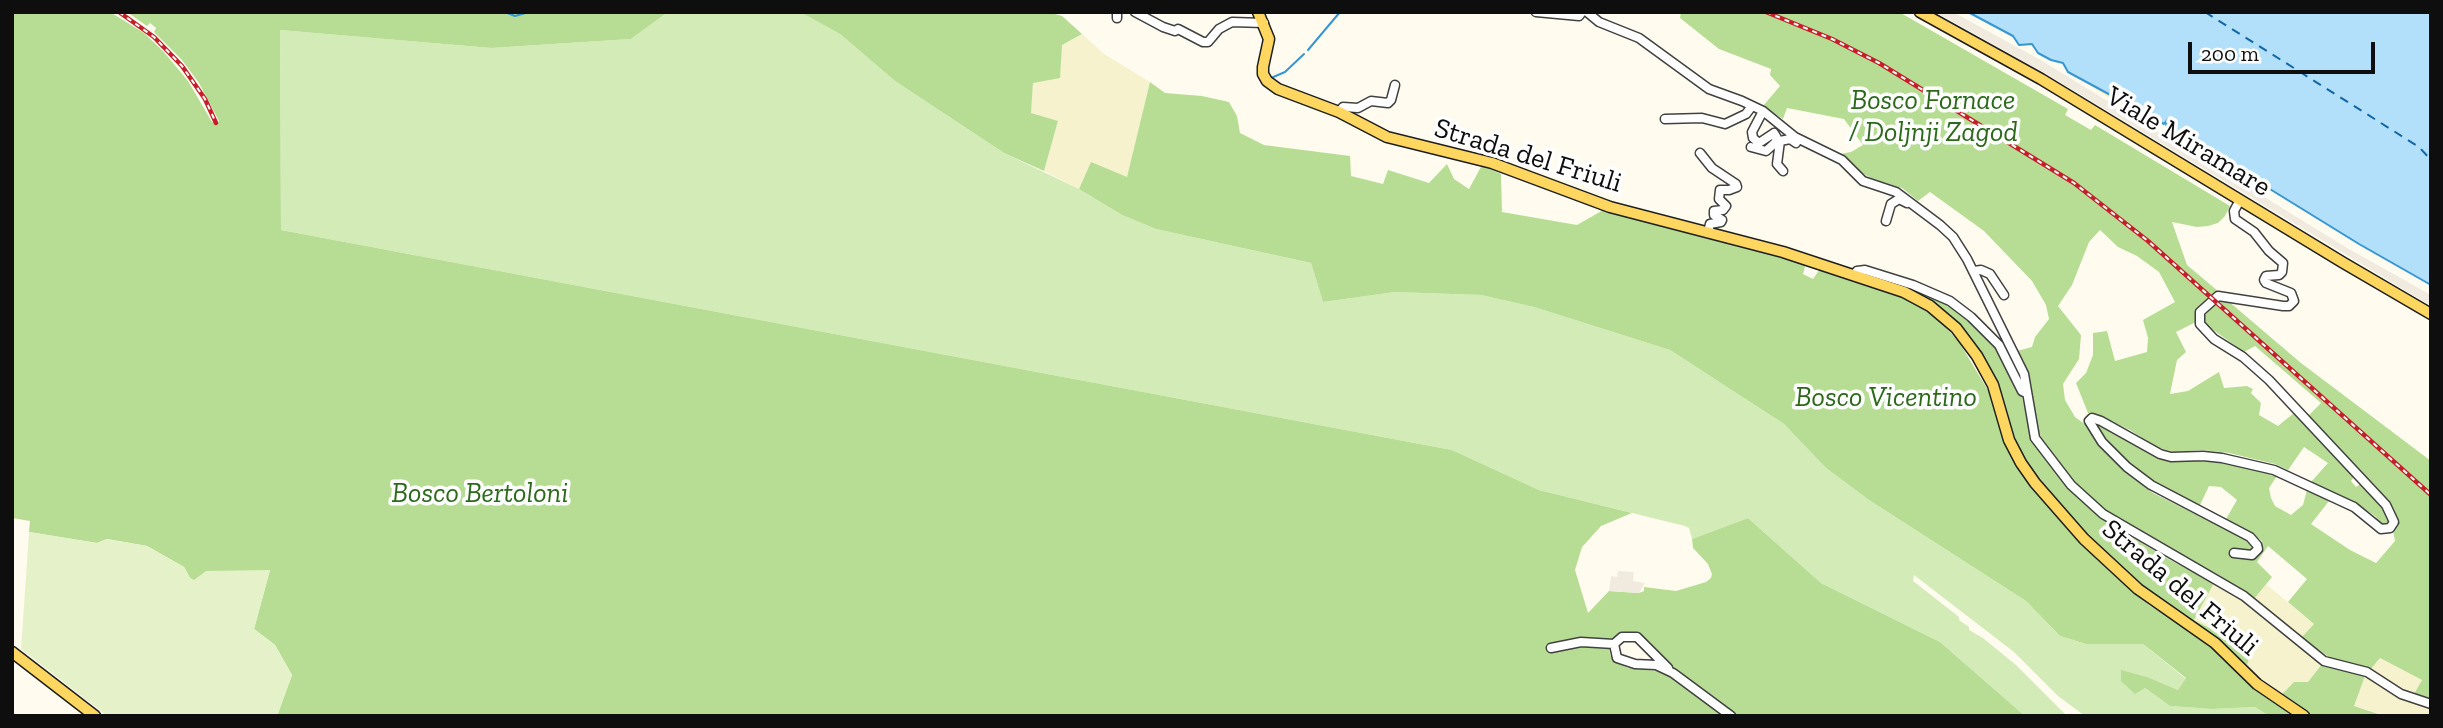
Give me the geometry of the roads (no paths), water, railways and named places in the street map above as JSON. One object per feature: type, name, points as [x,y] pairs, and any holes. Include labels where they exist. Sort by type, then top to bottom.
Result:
[{"type":"main road","name":"Strada del Friuli","points":[[1258,12],[1269,39],[1263,67],[1265,79],[1278,89],[1339,112],[1398,141],[1493,163],[1610,207],[1783,251],[1904,292],[1930,306],[1949,320],[1985,369],[2000,405],[2009,440],[2021,463],[2084,539],[2138,589],[2215,643],[2257,684],[2304,716]]},
{"type":"main road","name":"Viale Miramare","points":[[1920,12],[2041,79],[2431,314]]},
{"type":"main road","points":[[12,652],[95,716]]},
{"type":"street","points":[[1135,12],[1163,27],[1175,31],[1178,29],[1203,42],[1208,42],[1219,29],[1232,22],[1264,23]]},
{"type":"street","points":[[1536,12],[1579,16],[1585,12],[1599,22],[1639,38],[1709,89],[1763,111],[1795,136],[1842,160],[1863,181],[1889,188],[1909,201],[1953,237],[1974,271],[2024,374],[2035,438],[2071,485],[2103,514],[2244,596],[2324,661],[2367,672],[2401,694],[2431,704]]},
{"type":"street","points":[[1339,112],[1343,107],[1358,108],[1371,101],[1388,103],[1395,85]]},
{"type":"street","points":[[1665,119],[1702,118],[1725,124],[1746,114],[1752,106]]},
{"type":"street","points":[[1751,147],[1766,151],[1776,143],[1774,133],[1759,143],[1753,138],[1752,132],[1763,111]]},
{"type":"street","points":[[1783,171],[1777,164],[1780,141],[1790,139],[1803,147],[1805,142]]},
{"type":"street","points":[[1700,153],[1712,168],[1737,184],[1737,187],[1729,190],[1720,190],[1719,200],[1726,206],[1723,210],[1714,211],[1714,215],[1722,220],[1710,224],[1708,232]]},
{"type":"street","points":[[1886,221],[1891,204],[1899,199],[1907,203],[1909,201]]},
{"type":"street","points":[[2234,553],[2252,555],[2258,549],[2257,545],[2239,530],[2151,485],[2127,467],[2092,429],[2088,421],[2092,418],[2101,421],[2160,454],[2171,457],[2222,458],[2274,470],[2354,507],[2381,529],[2390,528],[2394,522],[2386,505],[2269,380],[2250,363],[2214,339],[2200,324],[2200,312],[2218,296],[2283,306],[2289,306],[2294,301],[2291,293],[2264,280],[2266,276],[2279,275],[2283,263],[2269,251],[2260,237],[2235,219],[2234,211],[2240,200]]},
{"type":"street","name":"Strada del Friuli","points":[[1853,275],[1857,271],[1865,270],[1913,285],[1950,301],[1971,317],[1999,345],[2022,391],[2026,393]]},
{"type":"street","points":[[1974,271],[1981,270],[1990,274],[2004,295]]},
{"type":"street","points":[[1551,648],[1581,642],[1614,644],[1622,637],[1637,637],[1673,673],[1731,716]]},
{"type":"street","points":[[1614,644],[1615,654],[1623,661],[1656,665],[1673,673]]},
{"type":"water","points":[[1968,12],[2431,12],[2431,285],[2359,244],[2166,125],[2168,119],[2164,124],[2068,72],[2063,63],[2038,53],[2032,44],[2019,45],[2013,36]]},
{"type":"waterway","points":[[505,12],[515,16],[529,12]]},
{"type":"waterway","points":[[1308,50],[1340,12]]},
{"type":"waterway","points":[[1271,78],[1285,72],[1304,54]]},
{"type":"railway","points":[[119,12],[154,37],[182,66],[205,99],[216,123]]},
{"type":"railway","points":[[1766,12],[1832,39],[1879,63],[2074,183],[2148,241],[2431,495]]},
{"type":"park label","name":"Bosco Fornace / Doljnji Zagod","points":[[1933,117]]},
{"type":"park label","name":"Bosco Vicentino","points":[[1886,398]]},
{"type":"park label","name":"Bosco Bertoloni","points":[[480,494]]}]
